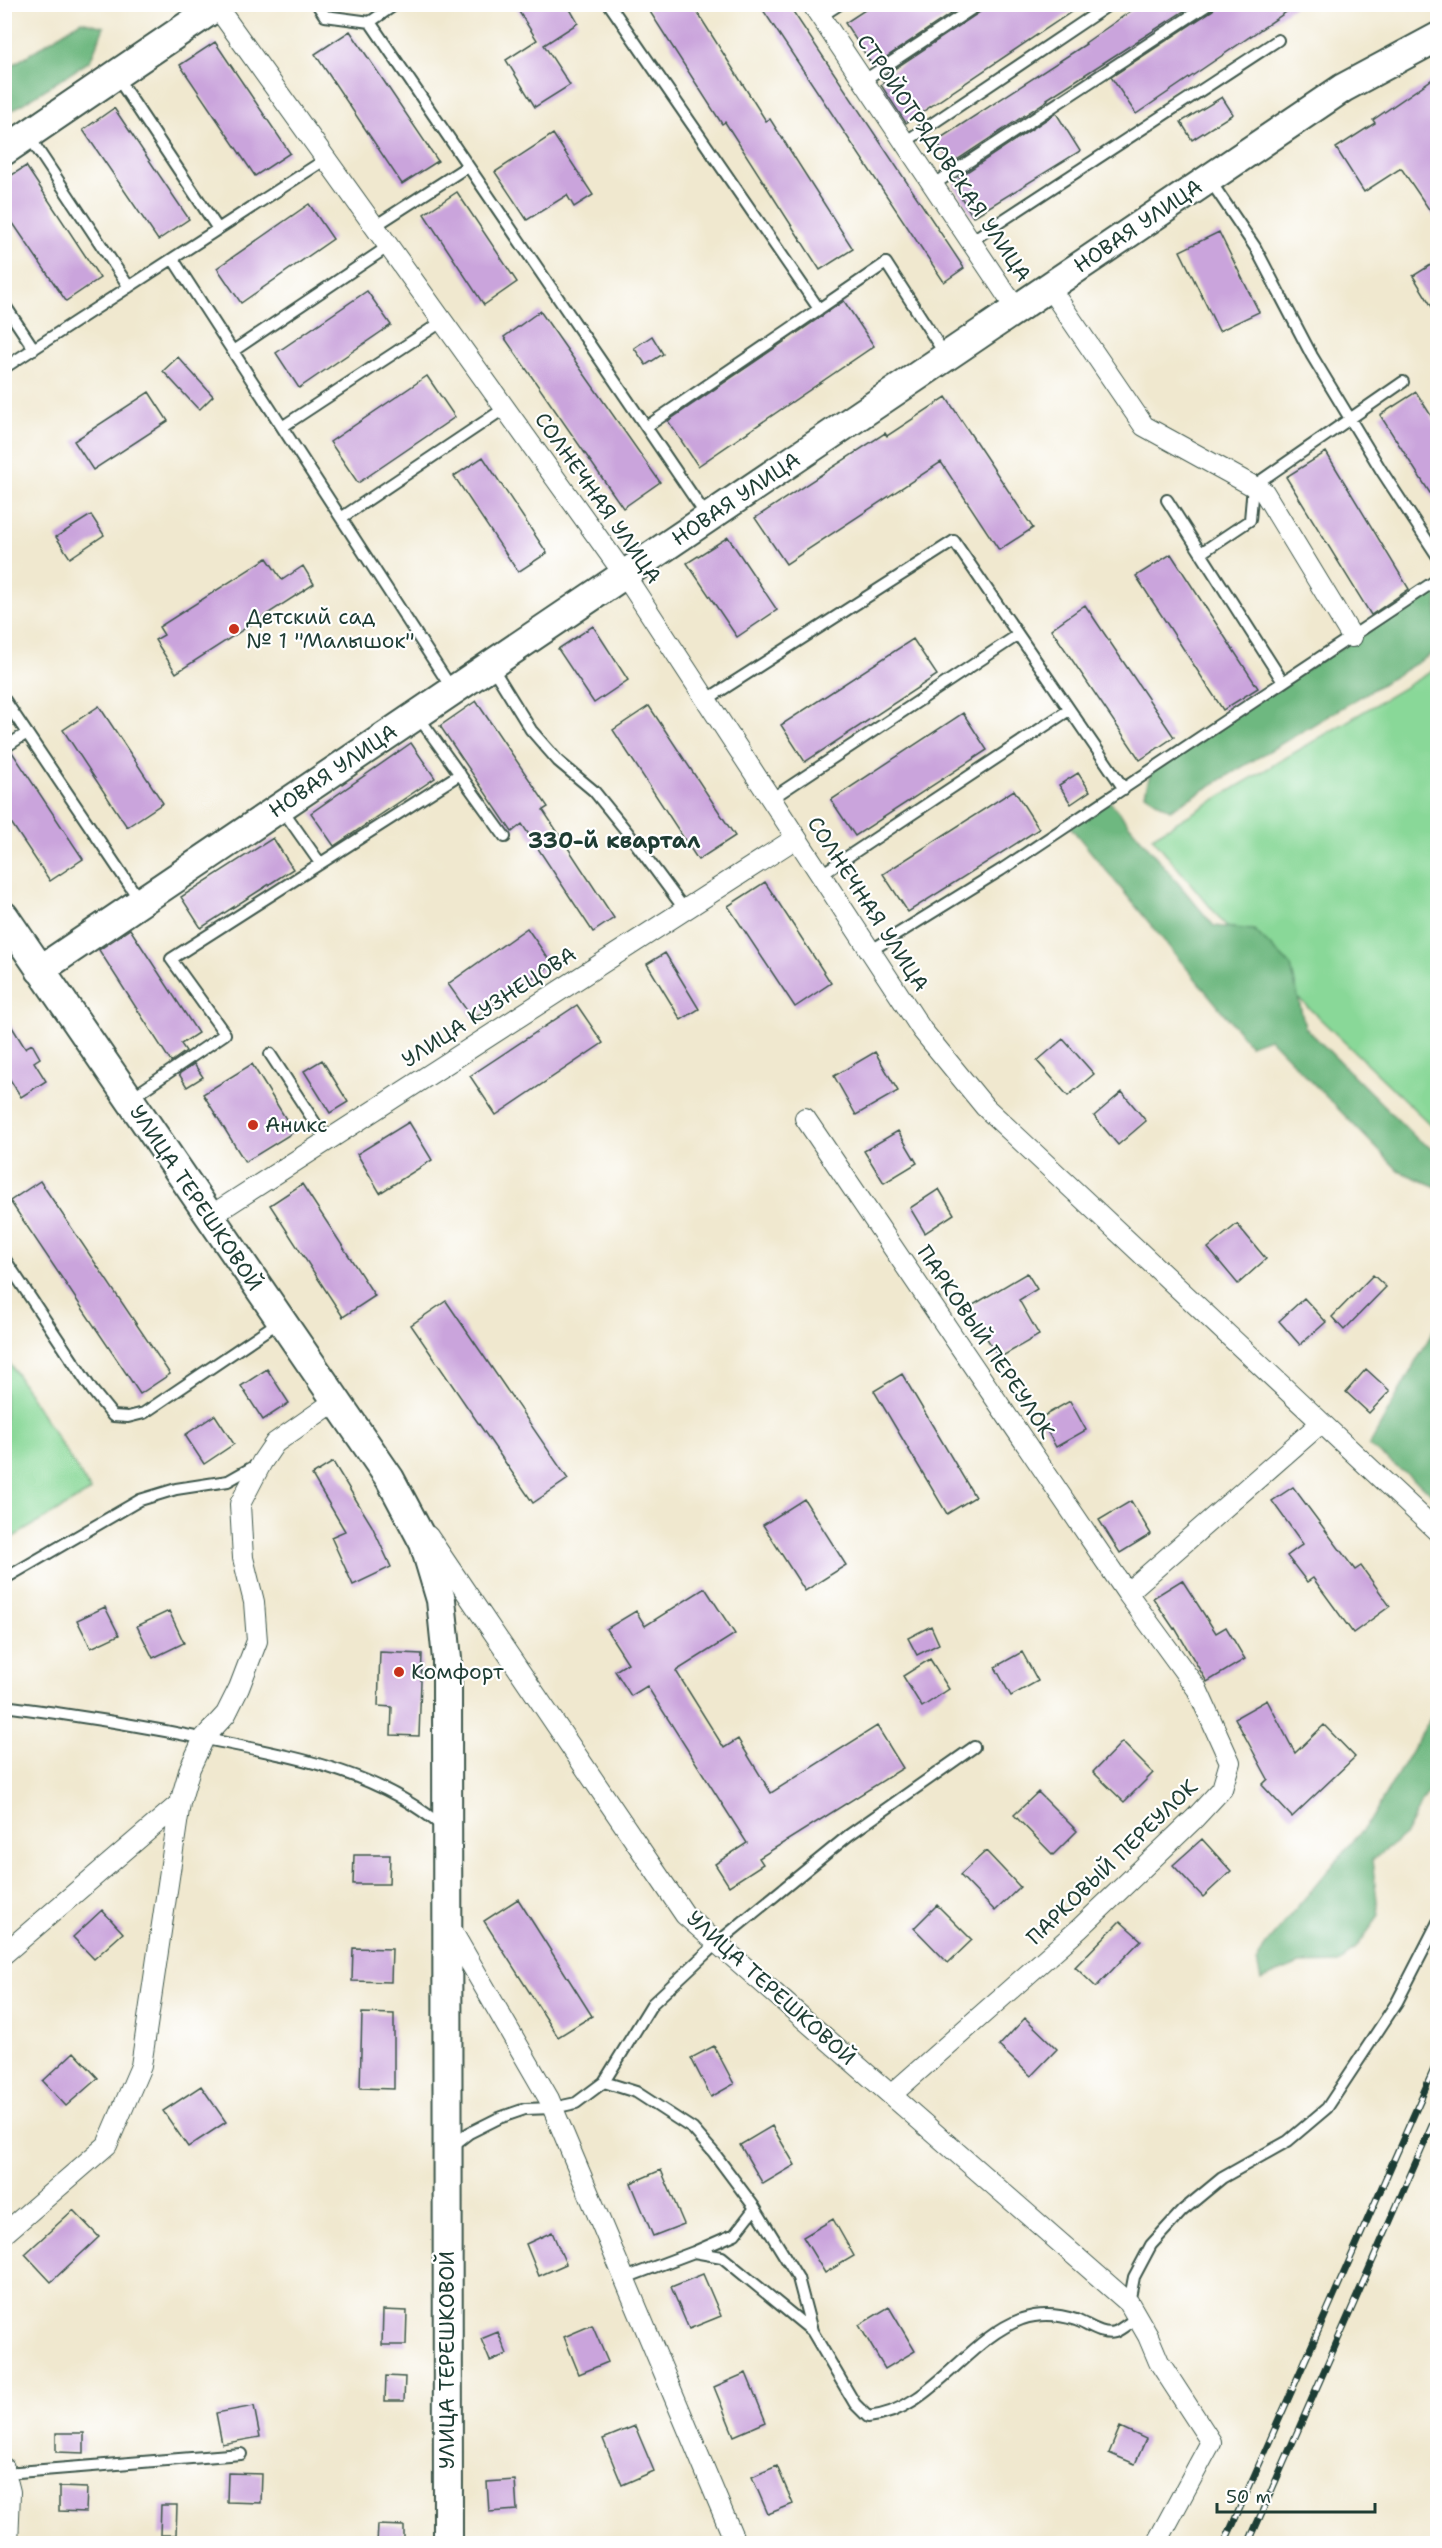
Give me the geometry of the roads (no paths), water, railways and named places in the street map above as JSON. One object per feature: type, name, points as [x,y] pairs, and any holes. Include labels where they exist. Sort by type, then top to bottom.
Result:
[{"type":"main road","points":[[4,151],[219,6]]},
{"type":"main road","name":"НОВАЯ УЛИЦА","points":[[40,970],[1343,88],[1437,37]]},
{"type":"main road","name":"УЛИЦА ТЕРЕШКОВОЙ","points":[[11,931],[390,1479],[424,1543],[441,1600],[447,1659],[448,2544]]},
{"type":"street","name":"СОЛНЕЧНАЯ УЛИЦА","points":[[219,6],[624,574],[922,1030],[986,1107],[1321,1423]]},
{"type":"street","name":"СТРОЙОТРЯДОВСКАЯ УЛИЦА","points":[[816,11],[1016,309]]},
{"type":"street","name":"СТРОЙОТРЯДОВСКАЯ УЛИЦА","points":[[1049,287],[1144,426],[1264,492],[1352,637]]},
{"type":"street","name":"УЛИЦА КУЗНЕЦОВА","points":[[209,1217],[796,838]]},
{"type":"street","name":"ПАРКОВЫЙ ПЕРЕУЛОК","points":[[804,1118],[1127,1593],[1197,1689],[1230,1762],[1221,1789],[1195,1818],[1078,1929],[891,2095]]},
{"type":"street","points":[[4,2234],[106,2145],[141,2066],[180,1803],[190,1768],[204,1738],[226,1714],[239,1688],[257,1641],[254,1602],[243,1558],[240,1504],[262,1462],[275,1443],[335,1401]]},
{"type":"street","points":[[1127,1593],[1321,1423],[1437,1532]]},
{"type":"street","name":"УЛИЦА ТЕРЕШКОВОЙ","points":[[390,1479],[685,1915],[1133,2310],[1159,2362],[1211,2442],[1156,2544]]},
{"type":"street","points":[[4,1954],[180,1803]]},
{"type":"street","name":"УЛИЦА ТЕРЕШКОВОЙ","points":[[447,1924],[553,2108],[736,2544]]},
{"type":"street","points":[[5,2471],[10,2492],[8,2544]]},
{"type":"lane","points":[[317,4],[325,16],[370,22],[396,4]]},
{"type":"lane","points":[[609,4],[819,309]]},
{"type":"lane","points":[[816,11],[840,4]]},
{"type":"lane","points":[[863,81],[979,4]]},
{"type":"lane","points":[[904,142],[1110,4]]},
{"type":"lane","points":[[933,185],[1209,4]]},
{"type":"lane","points":[[370,22],[708,518]]},
{"type":"lane","points":[[971,241],[1278,40]]},
{"type":"lane","points":[[116,76],[218,229]]},
{"type":"lane","points":[[28,135],[129,287]]},
{"type":"lane","points":[[4,369],[326,159]]},
{"type":"lane","points":[[375,226],[468,165]]},
{"type":"lane","points":[[1209,178],[1255,247],[1312,356],[1350,420],[1437,557]]},
{"type":"lane","points":[[233,351],[388,246]]},
{"type":"lane","points":[[173,259],[453,690]]},
{"type":"lane","points":[[646,427],[886,263],[946,356]]},
{"type":"lane","points":[[4,304],[34,349]]},
{"type":"lane","points":[[282,427],[443,321]]},
{"type":"lane","points":[[1201,553],[1250,520],[1253,486],[1403,382]]},
{"type":"lane","points":[[341,518],[505,408]]},
{"type":"lane","points":[[1167,500],[1283,682]]},
{"type":"lane","points":[[706,700],[954,541],[1124,789]]},
{"type":"lane","points":[[870,951],[1001,870],[1437,579]]},
{"type":"lane","points":[[771,799],[1018,635]]},
{"type":"lane","points":[[491,664],[531,730],[558,761],[594,791],[628,832],[685,909]]},
{"type":"lane","points":[[4,699],[141,902]]},
{"type":"lane","points":[[820,875],[1069,710]]},
{"type":"lane","points":[[417,714],[505,837]]},
{"type":"lane","points":[[4,748],[27,733]]},
{"type":"lane","points":[[128,1099],[225,1034],[171,959],[460,774]]},
{"type":"lane","points":[[281,807],[320,863]]},
{"type":"lane","points":[[270,1054],[327,1141]]},
{"type":"lane","points":[[4,1258],[113,1416],[128,1417],[144,1413],[280,1320]]},
{"type":"lane","points":[[4,1579],[140,1500],[176,1489],[228,1481],[262,1462]]},
{"type":"lane","points":[[4,1706],[86,1716],[306,1760],[382,1786],[429,1816],[447,1832]]},
{"type":"lane","points":[[447,2150],[469,2133],[499,2118],[525,2109],[553,2108],[576,2103],[604,2082],[652,2004],[717,1943],[849,1835],[974,1747]]},
{"type":"lane","points":[[604,2082],[636,2092],[693,2129],[755,2208],[798,2278],[812,2331],[855,2404],[868,2416],[885,2415],[924,2392],[987,2338],[1021,2319],[1046,2313],[1075,2320],[1100,2331],[1114,2333],[1133,2310],[1134,2277],[1151,2245],[1182,2211],[1222,2178],[1288,2141],[1327,2108],[1397,2002],[1437,1922]]},
{"type":"lane","points":[[625,2278],[735,2235],[755,2208]]},
{"type":"lane","points":[[694,2252],[722,2257],[812,2331]]},
{"type":"lane","points":[[5,2471],[241,2454]]},
{"type":"railway","points":[[1224,2544],[1438,2060]]},
{"type":"railway","points":[[1248,2544],[1438,2112]]},
{"type":"place","name":"Детский сад № 1 \"Малышок\"","points":[[234,629]]},
{"type":"place","name":"Аникс","points":[[253,1125]]},
{"type":"place","name":"Комфорт","points":[[399,1672]]},
{"type":"district","name":"330-й квартал","points":[[614,840]]}]
